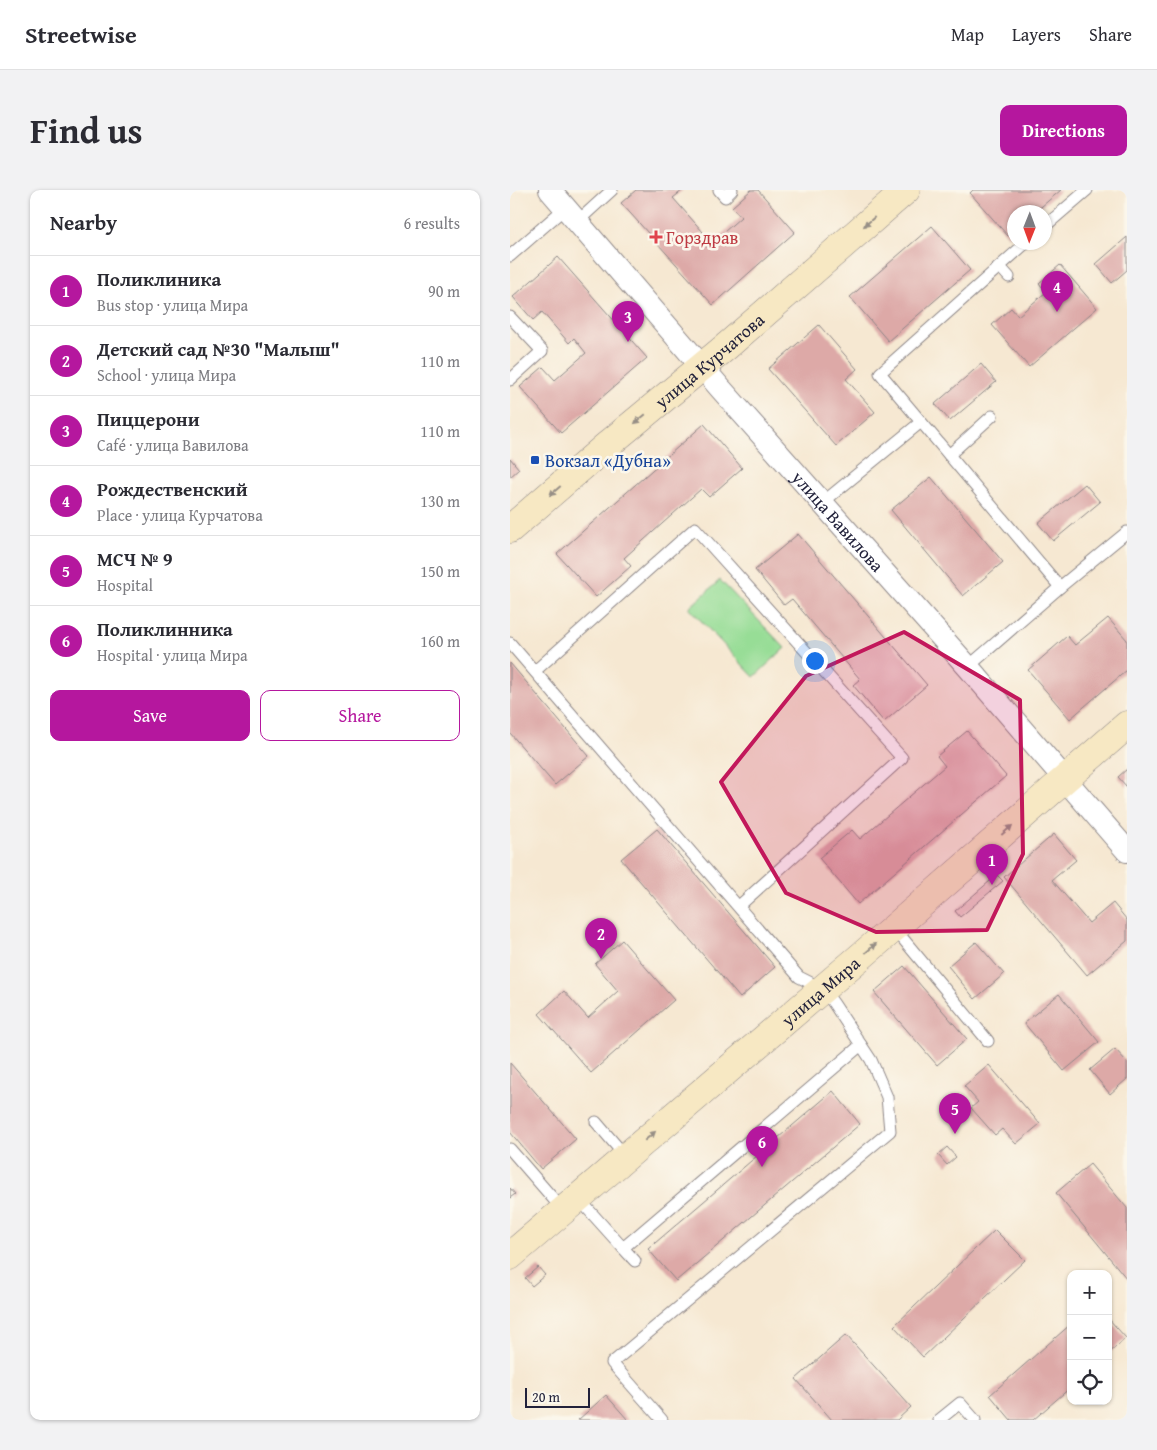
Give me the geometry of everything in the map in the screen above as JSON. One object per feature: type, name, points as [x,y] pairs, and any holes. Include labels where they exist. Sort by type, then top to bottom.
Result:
[{"type":"main road","name":"улица Курчатова","points":[[510,529],[906,190]]},
{"type":"main road","name":"улица Мира","points":[[510,1256],[894,928],[1127,725]]},
{"type":"street","name":"улица Вавилова","points":[[550,190],[1127,851]]},
{"type":"lane","points":[[510,256],[612,190]]},
{"type":"lane","points":[[719,190],[725,197],[732,190]]},
{"type":"lane","points":[[1052,220],[1087,190]]},
{"type":"lane","points":[[1018,250],[880,374],[1060,587]]},
{"type":"lane","points":[[1000,267],[1009,278]]},
{"type":"lane","points":[[510,317],[542,351],[510,380]]},
{"type":"lane","points":[[949,455],[992,416]]},
{"type":"lane","points":[[822,503],[921,422]]},
{"type":"lane","points":[[535,671],[694,528],[902,758],[739,906]]},
{"type":"lane","points":[[968,667],[1127,532]]},
{"type":"lane","points":[[510,643],[799,977],[823,989],[870,1060],[887,1097],[890,1131],[612,1363],[662,1420]]},
{"type":"lane","points":[[894,928],[988,1041]]},
{"type":"lane","points":[[623,1248],[861,1045]]},
{"type":"lane","points":[[596,1122],[626,1157]]},
{"type":"lane","points":[[510,1149],[623,1248],[634,1260]]},
{"type":"lane","points":[[939,1420],[960,1402],[975,1420]]},
{"type":"highlighted area","points":[[904,632],[1020,700],[1023,854],[987,930],[876,932],[786,893],[721,782],[806,676]]},
{"type":"green space","points":[[720,580],[785,648],[754,677],[689,608]]},
{"type":"building","points":[[636,190],[683,190],[673,198],[703,232],[697,237],[707,247],[741,217],[732,207],[751,190],[758,190],[795,232],[713,305],[621,203]]},
{"type":"building","points":[[973,190],[1061,190],[1043,205],[1007,205],[1007,235],[970,193]]},
{"type":"building","points":[[932,226],[970,270],[888,341],[850,297]]},
{"type":"building","points":[[1127,237],[1127,270],[1112,283],[1096,264]]},
{"type":"building","points":[[558,257],[647,358],[561,433],[520,387],[543,367],[555,380],[586,353],[574,338],[569,343],[542,312],[533,320],[513,297]]},
{"type":"building","points":[[1060,265],[1097,308],[1029,367],[992,325],[1011,308],[1018,316],[1046,292],[1039,283]]},
{"type":"building","points":[[819,325],[857,369],[846,379],[875,412],[836,446],[768,369]]},
{"type":"building","points":[[981,364],[996,382],[950,421],[935,404]]},
{"type":"building","points":[[704,424],[742,468],[709,497],[701,489],[624,558],[631,566],[596,597],[557,554]]},
{"type":"building","points":[[510,458],[519,469],[510,477]]},
{"type":"building","points":[[931,477],[1003,562],[963,596],[891,510]]},
{"type":"building","points":[[1085,484],[1100,502],[1053,541],[1038,523]]},
{"type":"building","points":[[798,534],[927,685],[884,722],[853,685],[860,679],[792,599],[784,605],[755,570]]},
{"type":"building","points":[[1108,618],[1127,640],[1127,670],[1070,719],[1028,670],[1067,636],[1075,645]]},
{"type":"building","points":[[510,663],[589,756],[555,785],[510,733]]},
{"type":"building","points":[[967,731],[1006,776],[858,904],[819,858],[852,830],[860,839],[945,766],[937,756]]},
{"type":"building","points":[[1127,769],[1127,787],[1118,777]]},
{"type":"building","points":[[657,829],[775,967],[740,998],[621,859]]},
{"type":"building","points":[[1054,834],[1076,860],[1052,880],[1089,923],[1113,903],[1127,920],[1127,941],[1087,975],[1004,877]]},
{"type":"building","points":[[997,875],[1003,881],[960,917],[955,911]]},
{"type":"building","points":[[622,940],[674,1000],[591,1073],[539,1014],[564,991],[588,1018],[618,991],[595,964]]},
{"type":"building","points":[[976,942],[1004,974],[975,999],[948,966]]},
{"type":"building","points":[[904,966],[967,1039],[937,1065],[874,992]]},
{"type":"building","points":[[1059,994],[1099,1042],[1064,1071],[1024,1023]]},
{"type":"building","points":[[1115,1049],[1127,1062],[1127,1079],[1110,1094],[1090,1070]]},
{"type":"building","points":[[510,1063],[576,1139],[541,1169],[510,1132]]},
{"type":"building","points":[[989,1065],[1040,1124],[1016,1144],[1002,1129],[995,1135],[971,1108],[978,1102],[964,1086]]},
{"type":"building","points":[[833,1091],[860,1124],[676,1281],[648,1249]]},
{"type":"building","points":[[947,1147],[956,1157],[947,1165],[938,1155]]},
{"type":"building","points":[[1090,1164],[1127,1208],[1127,1279],[1056,1193]]},
{"type":"building","points":[[510,1188],[515,1194],[510,1198]]},
{"type":"building","points":[[995,1230],[1025,1260],[923,1357],[894,1326]]},
{"type":"building","points":[[538,1267],[545,1275],[532,1286],[525,1278]]},
{"type":"building","points":[[1112,1322],[1126,1338],[1112,1350]]},
{"type":"building","points":[[1067,1328],[1067,1390],[1033,1420],[1011,1420],[990,1395]]},
{"type":"building","points":[[846,1335],[911,1407],[897,1420],[832,1420],[796,1379]]},
{"type":"building","points":[[606,1395],[628,1420],[578,1420]]},
{"type":"place","name":"Горздрав","points":[[656,237]]},
{"type":"place","name":"Рождественский","points":[[1057,312]]},
{"type":"place","name":"Пиццерони","points":[[628,342]]},
{"type":"place","name":"Вокзал «Дубна»","points":[[535,460]]},
{"type":"place","name":"Поликлиника","points":[[992,885]]},
{"type":"place","name":"Детский сад №30 \"Малыш\"","points":[[601,959]]},
{"type":"place","name":"МСЧ № 9","points":[[955,1134]]},
{"type":"place","name":"Поликлинника","points":[[762,1167]]}]
